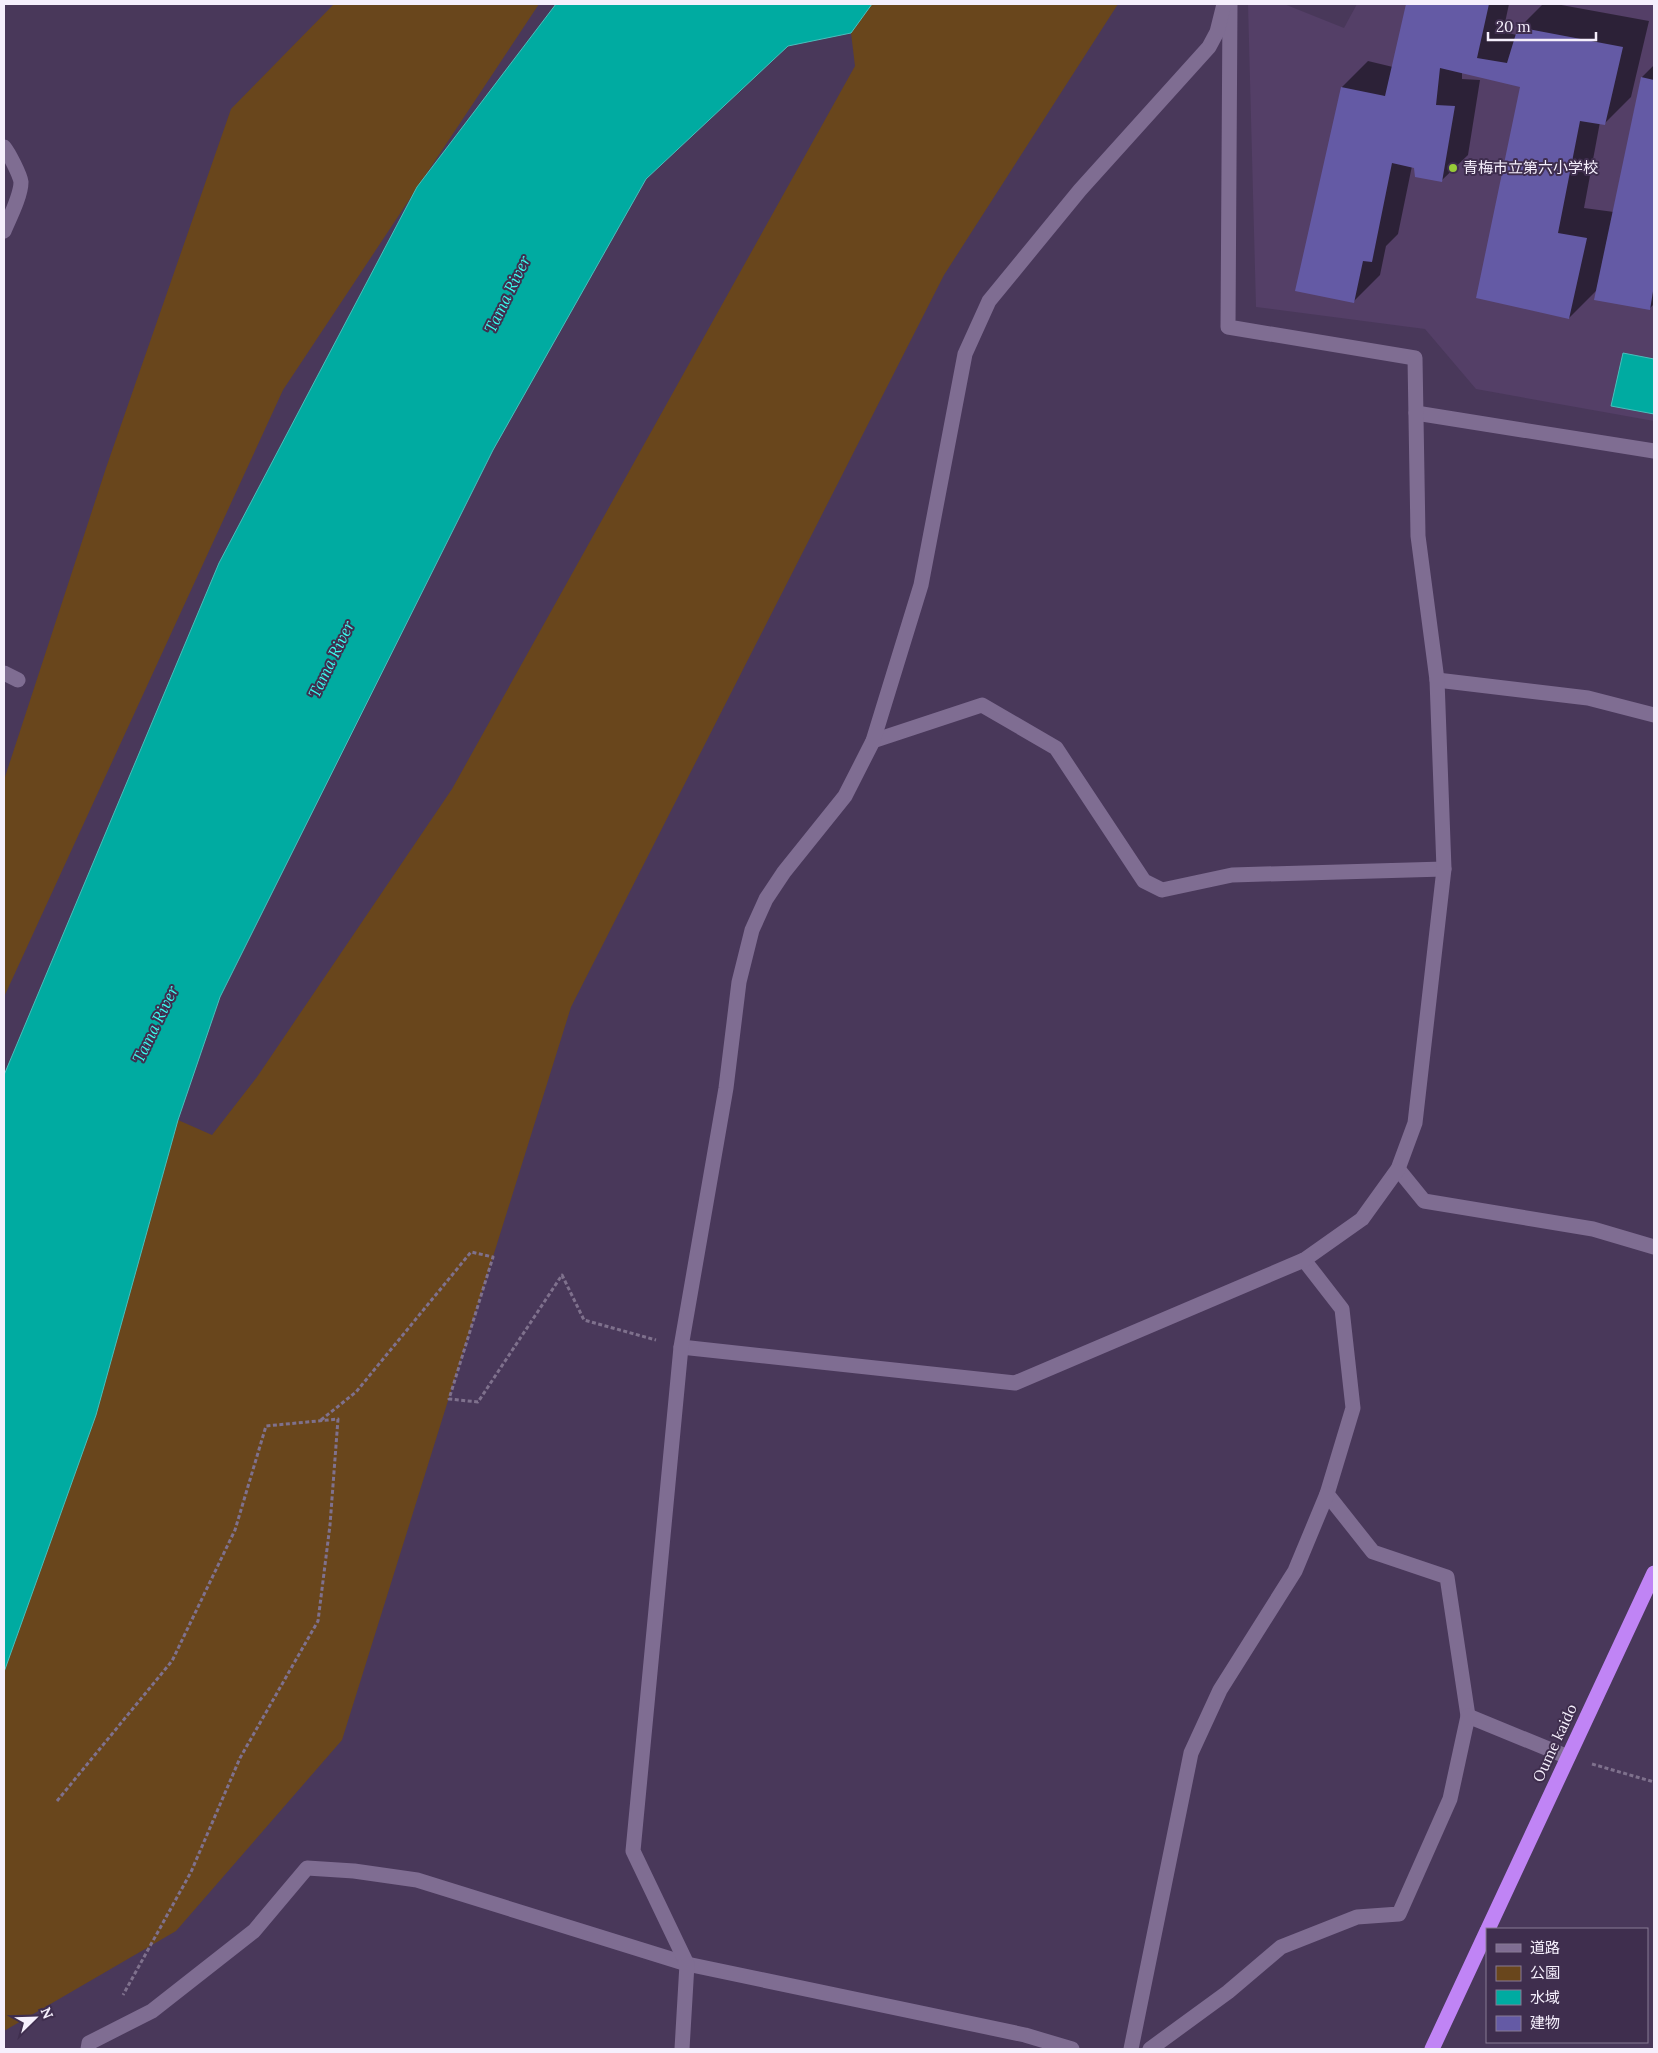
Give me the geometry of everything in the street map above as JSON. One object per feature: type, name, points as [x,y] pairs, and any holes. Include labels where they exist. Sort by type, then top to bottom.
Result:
[{"type":"highway","name":"Oume kaido","points":[[1488,1928],[1654,1573]]},
{"type":"highway","name":"Oume kaido","points":[[1432,2049],[1486,1932]]},
{"type":"street","points":[[682,2049],[687,1964],[633,1851],[681,1347],[726,1088],[739,982],[752,930],[766,899],[784,872],[845,796],[873,741],[921,585],[965,354],[989,301],[1080,190],[1209,46],[1217,32],[1224,4]]},
{"type":"street","points":[[681,1347],[1015,1383],[1304,1260],[1362,1220],[1398,1169],[1415,1123],[1444,869],[1437,680],[1418,536],[1416,358],[1228,327],[1230,4]]},
{"type":"street","points":[[4,147],[21,182],[12,214],[4,231]]},
{"type":"street","points":[[1416,413],[1654,451]]},
{"type":"street","points":[[4,673],[18,680]]},
{"type":"street","points":[[1437,680],[1588,698],[1654,715]]},
{"type":"street","points":[[873,741],[982,705],[1056,748],[1144,881],[1162,890],[1232,875],[1444,869]]},
{"type":"street","points":[[1398,1169],[1424,1202],[1593,1229],[1654,1247]]},
{"type":"street","points":[[1131,2049],[1190,1753],[1220,1690],[1295,1571],[1327,1494],[1353,1408],[1342,1309],[1304,1260]]},
{"type":"street","points":[[1150,2049],[1228,1992],[1281,1947],[1357,1917],[1399,1914],[1450,1799],[1468,1716],[1447,1577],[1373,1552],[1327,1494]]},
{"type":"street","points":[[1468,1716],[1568,1757]]},
{"type":"street","points":[[88,2049],[89,2043],[152,2011],[254,1930],[307,1868],[354,1871],[417,1880],[687,1964],[1025,2035],[1072,2049]]},
{"type":"path","points":[[320,1421],[356,1392],[471,1252],[493,1258],[449,1399],[478,1402],[562,1275],[584,1320],[681,1347]]},
{"type":"path","points":[[56,1801],[172,1661],[235,1530],[266,1426],[338,1419],[330,1525],[318,1621],[240,1758],[191,1872],[118,2004]]},
{"type":"path","points":[[1568,1757],[1654,1782]]},
{"type":"shaded area","name":"青梅市立第六小学校","points":[[1248,4],[1284,4],[1344,28],[1357,4],[1654,4],[1654,421],[1476,389],[1425,329],[1256,307]]},
{"type":"green space","points":[[334,4],[539,4],[283,390],[4,997],[4,780],[106,468],[231,109]]},
{"type":"green space","points":[[872,4],[1118,4],[944,275],[571,1007],[342,1740],[176,1931],[4,2031],[4,1672],[96,1415],[178,1120],[212,1135],[257,1077],[452,789],[855,66],[851,33]]},
{"type":"water","name":"Tama River","points":[[556,4],[872,4],[851,33],[788,46],[646,179],[493,450],[220,997],[178,1120],[96,1415],[4,1672],[4,1075],[219,563],[417,187]]},
{"type":"water","points":[[1623,353],[1654,359],[1654,414],[1611,406]]},
{"type":"building","points":[[1406,4],[1489,4],[1477,58],[1507,63],[1518,27],[1623,47],[1605,125],[1580,121],[1558,233],[1587,238],[1569,319],[1476,298],[1520,87],[1440,68],[1436,105],[1455,106],[1442,182],[1415,177],[1414,168],[1392,163],[1372,262],[1363,261],[1354,303],[1295,291],[1341,87],[1385,96]]},
{"type":"building","points":[[1641,77],[1654,80],[1654,285],[1650,310],[1594,300]]},
{"type":"place","name":"青梅市立第六小学校","points":[[1453,168]]}]
